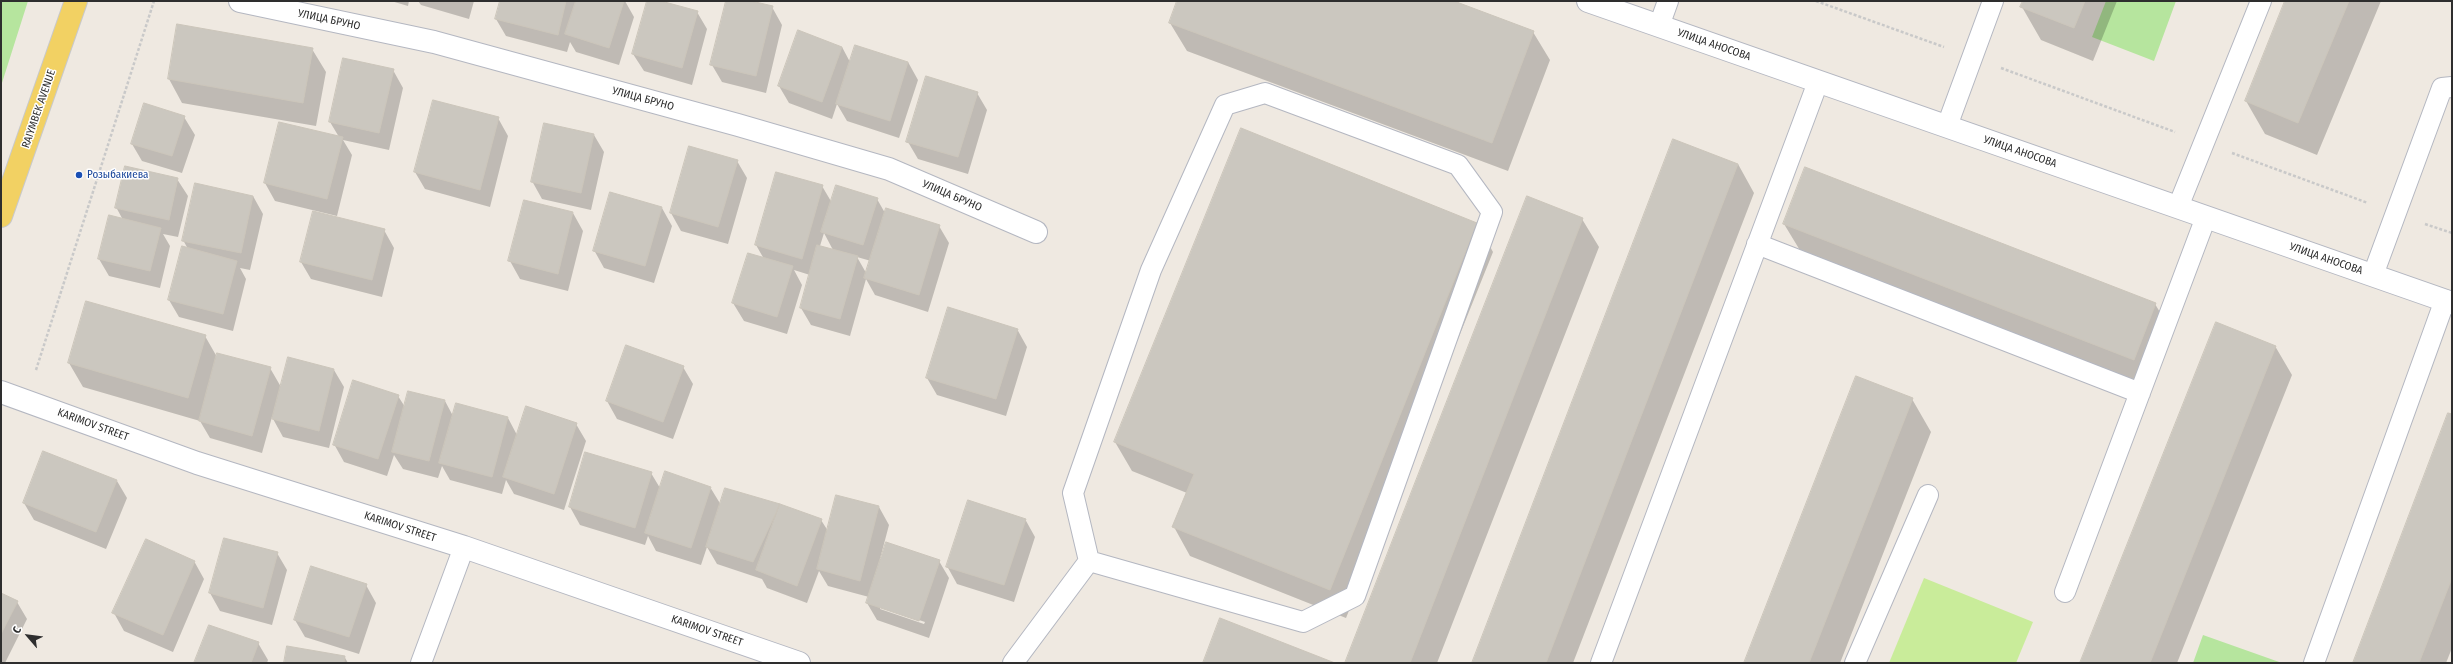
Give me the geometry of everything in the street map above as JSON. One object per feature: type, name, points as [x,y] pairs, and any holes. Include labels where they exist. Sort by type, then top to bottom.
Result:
[{"type":"main road","name":"RAIYMBEK AVENUE","points":[[1,216],[76,1]]},
{"type":"street","name":"УЛИЦА БРУНО","points":[[240,1],[434,42],[738,125],[889,169],[1036,232]]},
{"type":"street","name":"УЛИЦА АНОСОВА","points":[[1588,1],[2448,302]]},
{"type":"street","name":"KARIMOV STREET","points":[[1,392],[197,463],[464,547],[799,663]]},
{"type":"lane","points":[[1659,26],[1668,1]]},
{"type":"lane","points":[[1947,126],[1993,1]]},
{"type":"lane","points":[[2178,207],[2260,1]]},
{"type":"lane","points":[[1601,663],[1818,82]]},
{"type":"lane","points":[[2373,275],[2442,88],[2452,87]]},
{"type":"lane","points":[[1013,663],[1089,561],[1073,493],[1151,270],[1224,105],[1265,93],[1458,165],[1492,212],[1355,596],[1303,622],[1126,573],[1089,561]]},
{"type":"lane","points":[[2065,592],[2206,217]]},
{"type":"lane","points":[[1757,244],[2140,393]]},
{"type":"lane","points":[[2314,663],[2448,302]]},
{"type":"lane","points":[[1856,663],[1928,495]]},
{"type":"lane","points":[[421,663],[464,547]]},
{"type":"path","points":[[26,401],[154,1]]},
{"type":"path","points":[[1816,1],[2452,233]]},
{"type":"green space","points":[[1,1],[28,1],[1,86]]},
{"type":"green space","points":[[2106,1],[2176,1],[2154,61],[2092,37]]},
{"type":"green space","points":[[1924,578],[2033,622],[2016,663],[1889,663]]},
{"type":"green space","points":[[2203,635],[2282,663],[2193,663]]},
{"type":"building","points":[[500,1],[566,1],[558,35],[495,19]]},
{"type":"building","points":[[576,1],[624,1],[609,48],[565,34]]},
{"type":"building","points":[[647,1],[661,1],[698,11],[682,68],[632,54]]},
{"type":"building","points":[[726,1],[751,1],[773,6],[756,76],[710,65]]},
{"type":"building","points":[[1177,1],[1454,1],[1534,31],[1492,143],[1169,23]]},
{"type":"building","points":[[2023,1],[2085,1],[2074,28],[2020,7]]},
{"type":"building","points":[[2285,1],[2349,1],[2298,123],[2245,101]]},
{"type":"building","points":[[177,24],[313,48],[303,103],[168,79]]},
{"type":"building","points":[[798,30],[842,47],[822,102],[778,86]]},
{"type":"building","points":[[855,45],[908,62],[890,121],[836,104]]},
{"type":"building","points":[[343,58],[394,69],[379,133],[329,122]]},
{"type":"building","points":[[926,76],[978,92],[958,157],[906,142]]},
{"type":"building","points":[[433,100],[499,117],[480,190],[414,172]]},
{"type":"building","points":[[144,103],[185,116],[172,156],[131,144]]},
{"type":"building","points":[[279,122],[343,137],[327,199],[264,183]]},
{"type":"building","points":[[544,123],[594,134],[581,193],[531,182]]},
{"type":"building","points":[[1241,128],[1477,223],[1330,590],[1172,527],[1194,474],[1114,442]]},
{"type":"building","points":[[1673,139],[1738,164],[1546,663],[1472,663]]},
{"type":"building","points":[[689,146],[738,160],[718,227],[670,213]]},
{"type":"building","points":[[125,166],[178,178],[169,220],[115,208]]},
{"type":"building","points":[[1805,167],[2156,303],[2134,360],[1783,224]]},
{"type":"building","points":[[776,172],[823,185],[802,259],[755,245]]},
{"type":"building","points":[[195,183],[253,196],[241,253],[182,241]]},
{"type":"building","points":[[836,185],[878,198],[863,245],[821,232]]},
{"type":"building","points":[[610,192],[662,207],[645,266],[593,251]]},
{"type":"building","points":[[1527,196],[1583,218],[1410,663],[1345,663]]},
{"type":"building","points":[[524,200],[573,212],[558,274],[508,261]]},
{"type":"building","points":[[886,208],[940,225],[919,295],[864,278]]},
{"type":"building","points":[[313,211],[385,229],[372,280],[300,262]]},
{"type":"building","points":[[109,215],[161,228],[150,271],[98,259]]},
{"type":"building","points":[[817,245],[858,256],[840,319],[800,308]]},
{"type":"building","points":[[182,246],[237,261],[223,314],[168,300]]},
{"type":"building","points":[[748,253],[793,266],[777,317],[732,303]]},
{"type":"building","points":[[86,301],[206,335],[188,398],[68,363]]},
{"type":"building","points":[[948,307],[1018,329],[996,399],[926,378]]},
{"type":"building","points":[[2216,322],[2276,346],[2150,663],[2080,663]]},
{"type":"building","points":[[626,345],[684,366],[663,422],[606,401]]},
{"type":"building","points":[[217,353],[271,367],[252,436],[199,421]]},
{"type":"building","points":[[288,357],[334,369],[319,431],[272,419]]},
{"type":"building","points":[[1856,376],[1913,398],[1809,663],[1744,663]]},
{"type":"building","points":[[353,380],[399,395],[378,459],[333,445]]},
{"type":"building","points":[[408,391],[445,400],[429,461],[392,452]]},
{"type":"building","points":[[456,403],[508,417],[492,477],[439,463]]},
{"type":"building","points":[[526,406],[577,423],[554,494],[503,477]]},
{"type":"building","points":[[2448,413],[2452,414],[2452,578],[2419,663],[2353,663]]},
{"type":"building","points":[[43,451],[117,480],[96,532],[23,503]]},
{"type":"building","points":[[585,452],[652,472],[635,528],[569,507]]},
{"type":"building","points":[[665,471],[711,487],[691,548],[645,533]]},
{"type":"building","points":[[725,488],[780,504],[753,562],[706,547]]},
{"type":"building","points":[[836,495],[879,506],[860,581],[817,569]]},
{"type":"building","points":[[968,500],[1026,519],[1004,585],[946,567]]},
{"type":"building","points":[[780,504],[822,519],[797,586],[756,570]]},
{"type":"building","points":[[224,538],[278,552],[263,608],[209,593]]},
{"type":"building","points":[[146,539],[195,561],[163,635],[112,613]]},
{"type":"building","points":[[886,542],[940,560],[919,621],[866,603]]},
{"type":"building","points":[[311,566],[367,584],[349,637],[294,620]]},
{"type":"building","points":[[1,593],[18,601],[1,634]]},
{"type":"building","points":[[1220,618],[1335,663],[1203,663]]},
{"type":"building","points":[[209,625],[259,642],[251,663],[194,663]]},
{"type":"building","points":[[287,646],[345,656],[344,663],[284,663]]},
{"type":"place","name":"Розыбакиева","points":[[79,175]]}]
